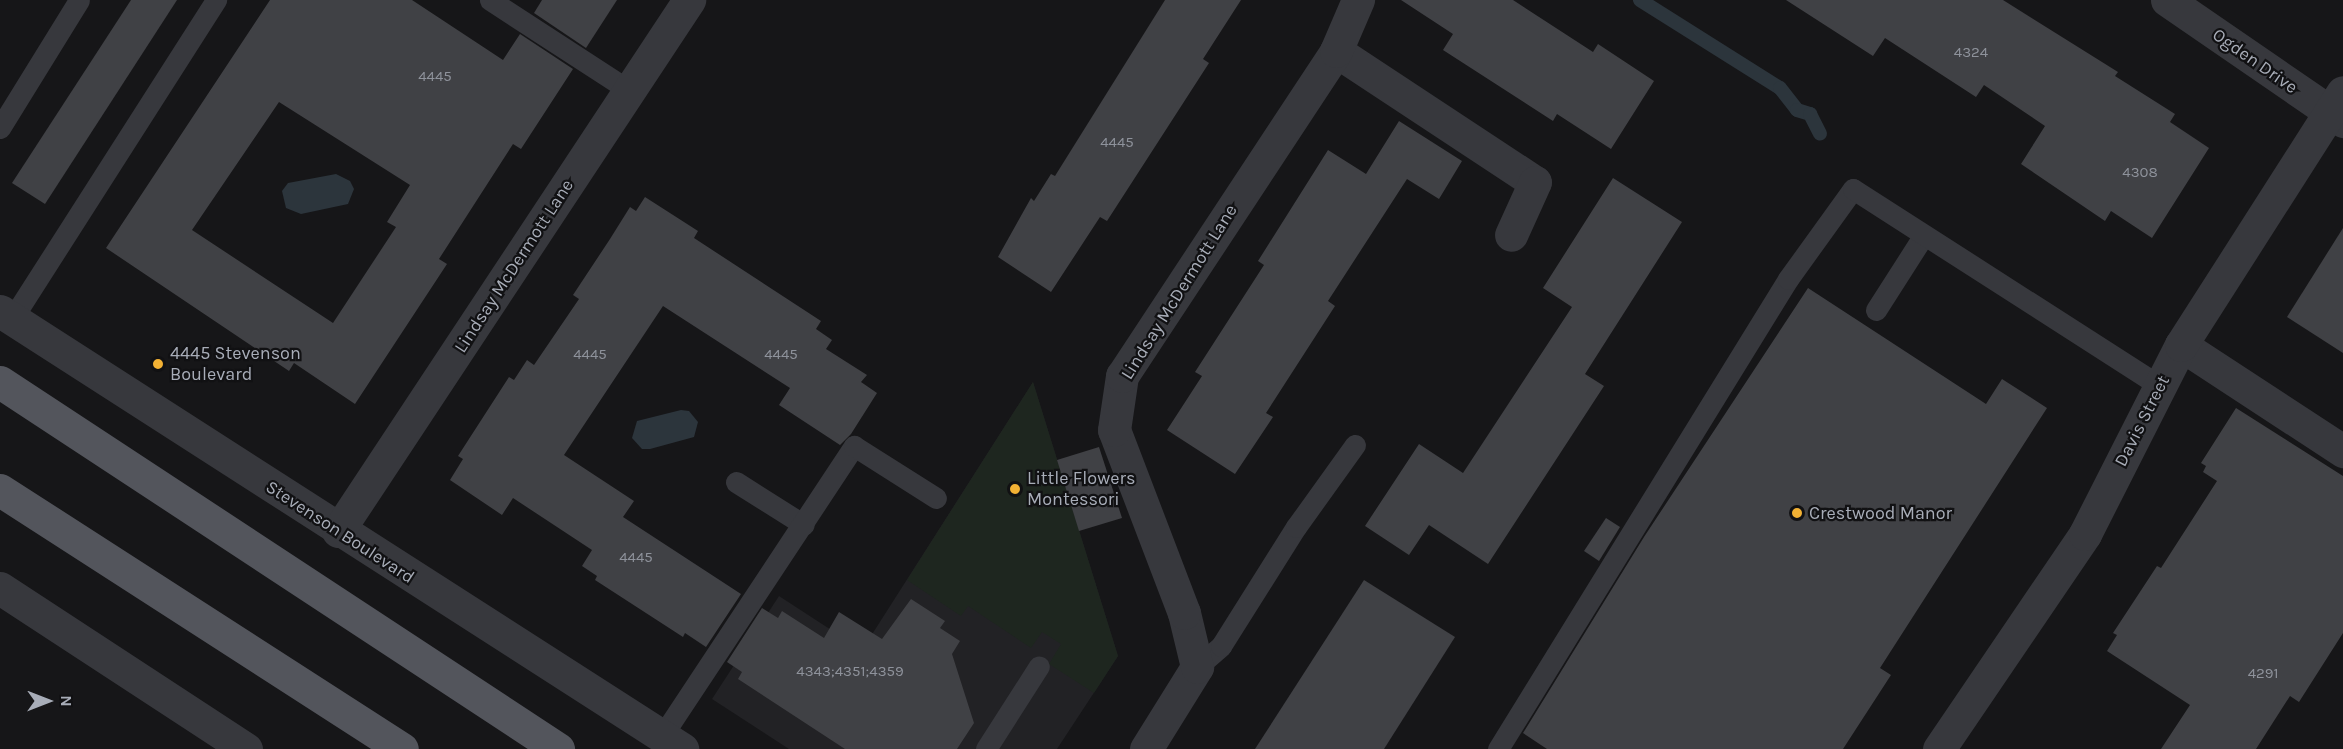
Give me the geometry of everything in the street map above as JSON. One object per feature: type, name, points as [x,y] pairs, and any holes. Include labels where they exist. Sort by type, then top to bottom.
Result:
[{"type":"main road","points":[[0,382],[558,749]]},
{"type":"main road","points":[[0,490],[402,749]]},
{"type":"street","name":"Lindsay McDermott Lane","points":[[338,531],[689,0]]},
{"type":"street","name":"Lindsay McDermott Lane","points":[[1197,667],[1184,614],[1114,430],[1122,376],[1336,51],[1358,0]]},
{"type":"street","name":"Ogden Drive","points":[[2167,0],[2338,108]]},
{"type":"street","points":[[1336,51],[1535,182],[1511,235]]},
{"type":"street","name":"Davis Street","points":[[1939,749],[2085,534],[2181,345],[2338,108]]},
{"type":"street","name":"Stevenson Boulevard","points":[[6,315],[338,531],[672,742]]},
{"type":"street","points":[[2181,345],[2343,451]]},
{"type":"street","points":[[0,588],[246,749]]},
{"type":"street","points":[[1146,749],[1197,667]]},
{"type":"lane","points":[[0,128],[79,0]]},
{"type":"lane","points":[[6,315],[216,0]]},
{"type":"lane","points":[[490,0],[630,91]]},
{"type":"lane","points":[[1498,749],[1788,279],[1853,189],[2160,386]]},
{"type":"lane","points":[[1876,309],[1924,235]]},
{"type":"lane","points":[[1197,667],[1221,646],[1296,527],[1355,445]]},
{"type":"lane","points":[[672,742],[854,446],[936,498]]},
{"type":"lane","points":[[736,482],[804,525]]},
{"type":"lane","points":[[986,749],[1039,666]]},
{"type":"shaded area","points":[[336,174],[350,181],[354,189],[348,204],[301,214],[286,208],[282,191],[288,183]]},
{"type":"shaded area","name":"Little Flowers Montessori","points":[[1033,382],[1118,656],[1057,749],[789,749],[712,699],[779,596],[862,650]]},
{"type":"shaded area","points":[[1033,382],[1118,656],[1094,693],[1049,664],[1061,644],[1042,632],[1031,648],[968,606],[961,616],[907,580]]},
{"type":"shaded area","points":[[681,410],[689,411],[698,422],[694,437],[650,449],[642,449],[632,438],[637,421]]},
{"type":"building","points":[[131,0],[177,0],[45,204],[12,183]]},
{"type":"building","points":[[270,0],[412,0],[503,60],[520,34],[573,69],[521,149],[513,144],[439,259],[447,264],[355,404],[294,363],[289,371],[106,248]],"holes":[[[279,102],[410,185],[387,222],[396,227],[333,323],[192,230]]]},
{"type":"building","points":[[542,0],[617,0],[586,48],[534,13]]},
{"type":"building","points":[[1165,0],[1241,0],[1203,59],[1209,63],[1107,221],[1100,217],[1051,292],[998,257],[1031,198],[1034,201],[1051,174],[1055,176]]},
{"type":"building","points":[[1401,0],[1513,0],[1593,52],[1598,44],[1654,81],[1611,149],[1557,114],[1553,121],[1443,50],[1453,34]]},
{"type":"building","points":[[1786,0],[2003,0],[2118,72],[2115,76],[2175,114],[2170,122],[2209,148],[2152,238],[2111,211],[2105,221],[2021,164],[2045,126],[1984,85],[1976,97],[1885,38],[1873,56]]},
{"type":"building","points":[[1399,121],[1462,161],[1439,199],[1407,179],[1328,301],[1335,306],[1266,413],[1273,417],[1235,474],[1167,430],[1202,376],[1195,372],[1264,265],[1258,261],[1328,150],[1366,174]]},
{"type":"building","points":[[1613,178],[1682,222],[1585,374],[1604,386],[1488,564],[1429,525],[1409,555],[1365,526],[1419,444],[1463,473],[1572,307],[1543,288]]},
{"type":"building","points":[[645,197],[698,231],[694,238],[821,321],[816,329],[832,340],[826,349],[867,375],[861,382],[877,393],[851,434],[840,445],[779,405],[790,388],[663,306],[564,455],[634,501],[623,517],[741,594],[706,647],[685,633],[683,637],[595,580],[597,576],[582,566],[592,550],[513,498],[502,515],[450,480],[463,459],[458,456],[509,377],[514,380],[527,360],[534,365],[579,299],[573,295],[630,207],[636,211]]},
{"type":"building","points":[[2343,228],[2343,353],[2287,317]]},
{"type":"building","name":"Crestwood Manor","points":[[1808,288],[1986,404],[2002,379],[2047,408],[1880,668],[1891,675],[1843,749],[1547,749],[1523,733],[1644,537]]},
{"type":"building","points":[[2236,408],[2343,476],[2343,633],[2299,702],[2290,696],[2256,749],[2161,749],[2190,705],[2107,651],[2117,635],[2113,633],[2157,566],[2161,568],[2217,481],[2203,472],[2206,466],[2201,463]]},
{"type":"building","points":[[1099,447],[1122,518],[1079,531],[1057,460]]},
{"type":"building","points":[[1606,518],[1620,527],[1599,561],[1584,551]]},
{"type":"building","points":[[1364,580],[1455,637],[1384,749],[1255,749]]},
{"type":"building","points":[[911,599],[945,621],[940,628],[960,641],[952,654],[974,723],[957,749],[845,749],[738,679],[742,672],[727,662],[762,608],[778,618],[782,611],[824,638],[839,612],[882,639]]},
{"type":"waterway","points":[[1640,0],[1780,88],[1797,110],[1810,114],[1820,134]]},
{"type":"place","name":"4445 Stevenson Boulevard","points":[[158,364]]},
{"type":"place","name":"Little Flowers Montessori","points":[[1015,489]]},
{"type":"place","name":"Crestwood Manor","points":[[1797,513]]}]
